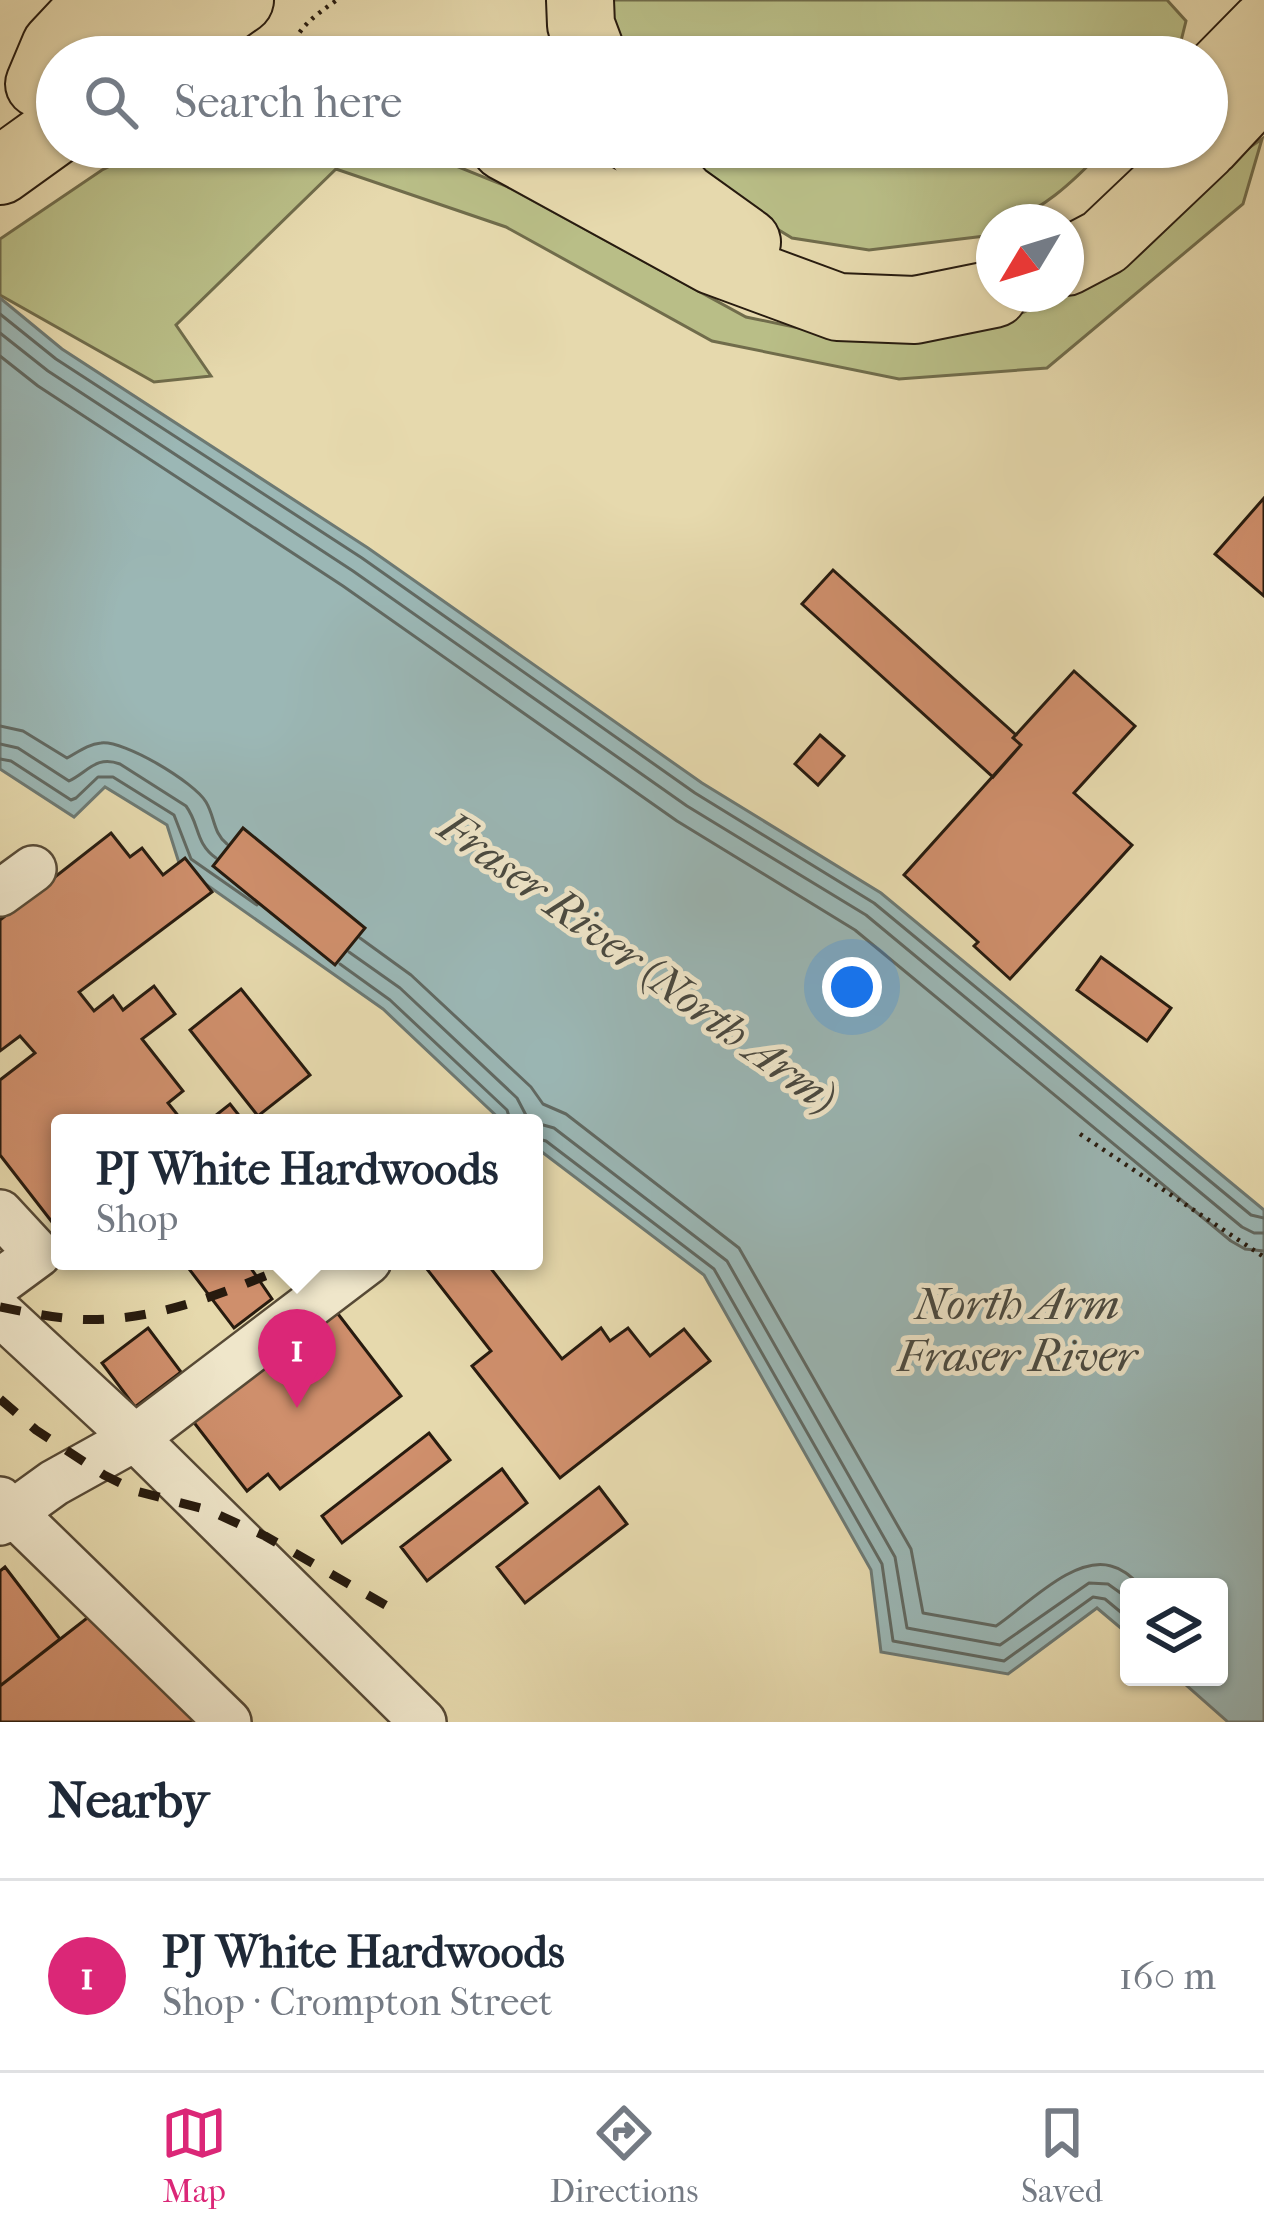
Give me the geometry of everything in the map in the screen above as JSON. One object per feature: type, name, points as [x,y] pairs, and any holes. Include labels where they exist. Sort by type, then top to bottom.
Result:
[{"type":"highway","points":[[65,36],[98,0]]},
{"type":"highway","points":[[117,36],[157,0]]},
{"type":"highway","points":[[189,36],[240,0]]},
{"type":"highway","points":[[580,0],[585,36]]},
{"type":"highway","points":[[1218,0],[1220,36]]},
{"type":"highway","points":[[1228,107],[1264,25]]},
{"type":"highway","points":[[544,168],[713,261],[838,307],[916,310],[976,298]]},
{"type":"highway","points":[[658,168],[683,196],[746,241],[820,270],[887,279],[976,263]]},
{"type":"highway","points":[[1084,209],[1128,168]]},
{"type":"highway","points":[[1084,253],[1104,242],[1172,168]]},
{"type":"street","points":[[0,1213],[38,1254],[0,1282]]},
{"type":"street","points":[[227,1722],[4,1512],[135,1438],[356,1270]]},
{"type":"street","points":[[0,1312],[423,1722]]},
{"type":"path","points":[[295,36],[337,0]]},
{"type":"path","points":[[1080,1134],[1264,1257]]},
{"type":"green space","points":[[606,0],[1167,0],[1186,21],[1182,36],[615,36]]},
{"type":"green space","points":[[1262,139],[1243,204],[1047,368],[899,379],[712,341],[506,227],[336,169],[176,325],[211,376],[154,382],[0,295],[0,239],[106,168],[461,168],[506,186],[746,317],[837,336],[938,335],[1024,312],[1084,312],[1084,279],[1213,172],[1228,168],[1228,162]]},
{"type":"green space","points":[[691,168],[1086,168],[1043,204],[976,204],[976,237],[869,250],[792,238],[708,187]]},
{"type":"water","name":"North Arm Fraser River","points":[[0,298],[62,349],[368,548],[702,783],[881,893],[1264,1210],[1264,1722],[1228,1722],[1187,1686],[1228,1686],[1228,1578],[1120,1578],[1120,1627],[1097,1608],[1008,1674],[881,1652],[871,1570],[704,1275],[543,1153],[543,1114],[494,1114],[383,1009],[180,866],[167,825],[105,787],[74,817],[0,769]]},
{"type":"building","points":[[1264,498],[1264,596],[1215,554]]},
{"type":"building","points":[[833,570],[1016,735],[1013,738],[1021,745],[993,777],[802,604]]},
{"type":"building","points":[[1074,671],[1135,726],[1074,793],[1132,845],[1010,979],[974,946],[978,942],[904,875],[1021,745],[1013,738]]},
{"type":"building","points":[[820,735],[844,756],[818,785],[795,764]]},
{"type":"building","points":[[243,828],[365,928],[335,965],[213,866]]},
{"type":"building","points":[[111,833],[130,857],[142,848],[163,875],[185,858],[212,892],[79,992],[94,1011],[113,996],[123,1010],[154,986],[175,1014],[142,1039],[183,1091],[168,1103],[177,1114],[51,1114],[51,1221],[0,1155],[0,1080],[35,1053],[20,1036],[0,1051],[0,920]]},
{"type":"building","points":[[1101,957],[1171,1008],[1147,1041],[1077,990]]},
{"type":"building","points":[[241,989],[310,1075],[256,1114],[190,1030]]},
{"type":"building","points":[[230,1104],[238,1114],[217,1114]]},
{"type":"building","points":[[190,1270],[252,1270],[272,1299],[234,1328]]},
{"type":"building","points":[[428,1270],[492,1270],[562,1359],[601,1328],[610,1341],[628,1328],[650,1356],[684,1329],[710,1361],[560,1478],[472,1366],[491,1351]]},
{"type":"building","points":[[335,1310],[401,1396],[280,1489],[268,1474],[247,1491],[192,1420]]},
{"type":"building","points":[[148,1328],[181,1372],[135,1407],[102,1363]]},
{"type":"building","points":[[429,1433],[450,1460],[342,1543],[322,1516]]},
{"type":"building","points":[[502,1469],[527,1503],[427,1581],[401,1547]]},
{"type":"building","points":[[599,1487],[627,1524],[525,1603],[497,1567]]},
{"type":"building","points":[[5,1567],[60,1639],[0,1686],[0,1571]]},
{"type":"building","points":[[91,1615],[196,1722],[0,1722],[0,1686]]},
{"type":"railway","points":[[0,1307],[75,1319],[134,1316],[191,1303],[278,1270]]},
{"type":"railway","points":[[0,1399],[36,1430],[104,1475],[136,1491],[208,1510],[265,1536],[387,1606]]},
{"type":"place","name":"PJ White Hardwoods","points":[[297,1408]]},
{"type":"water label","name":"Fraser River (North Arm)","points":[[639,961]]}]
